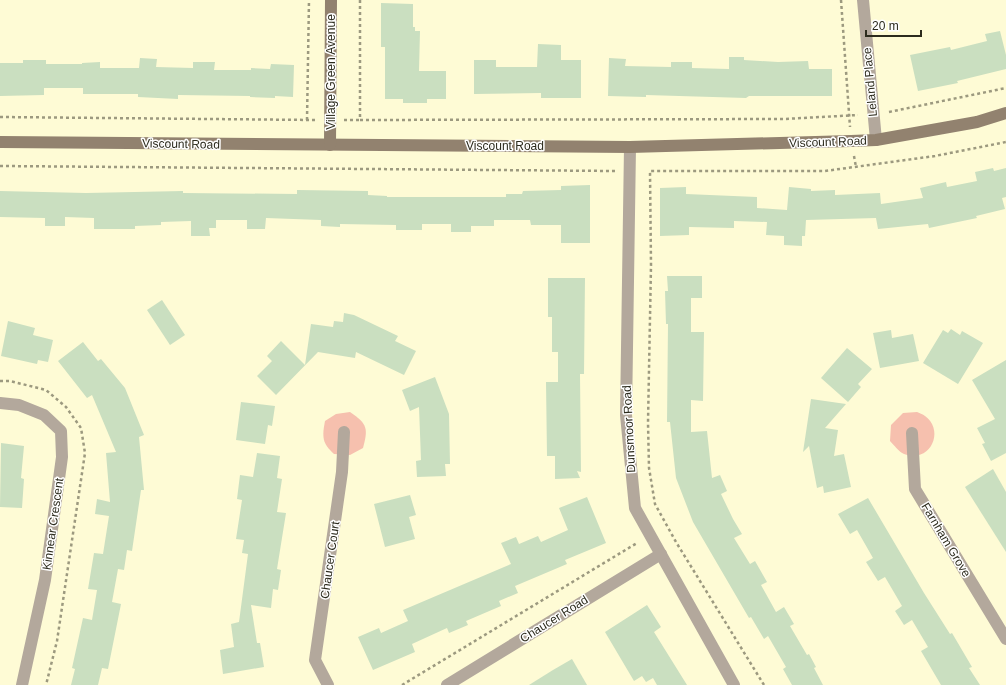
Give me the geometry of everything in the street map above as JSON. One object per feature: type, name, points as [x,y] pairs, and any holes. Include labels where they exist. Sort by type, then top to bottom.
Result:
[{"type":"street","name":"Village Green Avenue","points":[[330,145],[332,0]]},
{"type":"street","name":"Leland Place","points":[[863,0],[876,140]]},
{"type":"street","name":"Viscount Road","points":[[0,142],[630,147],[876,140],[977,122],[1006,113]]},
{"type":"street","name":"Dunsmoor Road","points":[[630,147],[626,415],[635,508],[734,685]]},
{"type":"street","name":"Kinnear Crescent","points":[[0,403],[19,404],[44,415],[61,431],[62,457],[45,580],[22,685]]},
{"type":"street","name":"Chaucer Court","points":[[328,685],[315,660],[342,472],[344,432]]},
{"type":"street","name":"Farnham Grove","points":[[912,433],[915,489],[1006,639]]},
{"type":"street","name":"Chaucer Road","points":[[446,685],[660,554]]},
{"type":"path","points":[[307,120],[308,0]]},
{"type":"path","points":[[360,0],[360,120],[784,119],[850,116],[841,0]]},
{"type":"path","points":[[887,112],[1006,88]]},
{"type":"path","points":[[0,117],[318,120]]},
{"type":"path","points":[[764,685],[676,542],[655,504],[649,468],[648,423],[651,265],[650,171],[825,171],[935,156],[1006,142]]},
{"type":"path","points":[[0,166],[611,171]]},
{"type":"path","points":[[402,685],[637,543]]},
{"type":"shaded area","points":[[350,412],[360,420],[365,427],[366,436],[363,448],[350,455],[334,454],[325,443],[323,436],[325,421],[336,414]]},
{"type":"shaded area","points":[[917,412],[924,415],[931,422],[934,429],[934,437],[928,450],[913,456],[904,454],[890,441],[891,425],[903,413]]},
{"type":"building","points":[[381,3],[413,4],[413,27],[415,27],[415,31],[420,31],[419,71],[446,71],[446,99],[427,99],[427,103],[403,103],[403,99],[385,99],[385,47],[381,47]]},
{"type":"building","points":[[1000,31],[1006,55],[1006,69],[957,81],[958,83],[918,91],[910,55],[950,47],[951,50],[987,41],[985,34]]},
{"type":"building","points":[[538,44],[561,45],[561,60],[581,60],[581,98],[541,98],[541,93],[474,94],[474,60],[496,60],[496,67],[537,67]]},
{"type":"building","points":[[729,57],[744,57],[744,60],[778,62],[808,61],[809,69],[832,69],[832,96],[749,96],[746,98],[646,95],[646,97],[608,96],[609,58],[626,59],[625,66],[671,67],[671,62],[692,62],[692,68],[729,69]]},
{"type":"building","points":[[140,58],[157,59],[156,67],[193,68],[193,62],[215,62],[214,70],[251,70],[251,68],[270,69],[271,64],[294,65],[293,97],[275,96],[275,98],[250,96],[178,95],[178,99],[138,97],[138,94],[83,94],[83,88],[44,88],[44,95],[0,96],[0,63],[23,63],[23,60],[46,60],[46,64],[82,64],[100,62],[100,68],[139,68]]},
{"type":"building","points":[[993,168],[994,171],[1006,168],[1006,197],[1002,198],[1005,209],[976,216],[977,218],[929,228],[928,224],[878,229],[876,218],[806,220],[805,236],[802,236],[802,246],[784,245],[784,236],[766,235],[767,222],[734,221],[734,228],[689,227],[689,235],[660,236],[660,188],[686,187],[686,194],[757,197],[757,208],[787,210],[789,187],[811,189],[811,191],[835,190],[835,195],[880,193],[881,204],[923,198],[920,188],[946,182],[947,187],[977,181],[975,172]]},
{"type":"building","points":[[590,185],[590,243],[561,243],[561,225],[531,225],[530,220],[494,220],[494,226],[471,226],[471,232],[451,232],[451,224],[422,224],[422,230],[396,230],[396,225],[340,224],[340,227],[321,226],[321,220],[266,218],[265,229],[247,229],[247,220],[216,220],[216,228],[209,228],[210,236],[191,236],[191,221],[161,222],[161,225],[135,226],[135,229],[94,229],[94,218],[65,217],[65,226],[45,226],[45,218],[0,217],[0,191],[86,193],[183,191],[183,193],[297,194],[297,190],[368,191],[368,195],[387,197],[506,197],[506,194],[522,194],[523,191],[561,190],[561,186]]},
{"type":"building","points":[[667,276],[702,276],[702,298],[691,298],[691,332],[704,332],[703,401],[691,400],[691,432],[707,431],[712,478],[720,475],[727,491],[721,494],[742,534],[734,538],[750,564],[755,561],[767,582],[761,585],[776,612],[784,607],[794,624],[790,626],[807,655],[809,654],[816,667],[814,668],[823,685],[792,685],[783,669],[786,667],[768,636],[764,639],[751,617],[749,618],[693,522],[676,478],[670,422],[667,422],[668,324],[666,324],[665,291],[668,291]]},
{"type":"building","points":[[548,278],[585,278],[584,374],[580,374],[581,472],[577,471],[580,478],[555,479],[555,456],[547,456],[546,382],[558,382],[558,352],[552,352],[552,317],[548,317]]},
{"type":"building","points":[[162,300],[185,335],[170,345],[147,310]]},
{"type":"building","points":[[344,313],[354,315],[398,336],[395,341],[416,351],[404,375],[356,352],[355,358],[318,352],[276,395],[257,376],[272,361],[267,356],[281,341],[305,365],[311,324],[333,327],[334,321],[343,322]]},
{"type":"building","points":[[8,321],[35,328],[33,335],[53,340],[48,362],[38,360],[37,364],[1,356]]},
{"type":"building","points":[[951,329],[960,335],[962,331],[983,343],[958,384],[923,363],[943,330],[948,333]]},
{"type":"building","points":[[891,330],[892,338],[913,334],[919,361],[880,368],[873,333]]},
{"type":"building","points":[[83,342],[98,361],[101,359],[125,388],[144,435],[139,437],[144,490],[141,490],[132,551],[127,550],[124,570],[118,569],[112,602],[121,604],[108,669],[102,668],[98,685],[71,685],[75,669],[72,668],[83,618],[92,620],[97,590],[88,589],[94,553],[103,554],[109,516],[95,514],[97,499],[110,502],[106,453],[116,452],[92,395],[87,398],[58,361]]},
{"type":"building","points":[[847,348],[872,369],[858,384],[861,387],[848,402],[821,378]]},
{"type":"building","points":[[1006,360],[1006,453],[991,461],[982,444],[985,443],[977,428],[995,419],[972,380]]},
{"type":"building","points":[[435,377],[449,414],[450,464],[445,464],[446,476],[417,477],[416,461],[421,460],[419,407],[410,411],[402,390]]},
{"type":"building","points":[[811,399],[846,404],[825,428],[838,430],[834,456],[844,454],[851,487],[824,493],[823,486],[817,488],[809,446],[803,452]]},
{"type":"building","points":[[241,402],[275,406],[272,426],[268,425],[265,444],[236,440]]},
{"type":"building","points":[[1,443],[24,446],[21,478],[24,479],[22,508],[0,507]]},
{"type":"building","points":[[257,453],[280,456],[277,478],[282,479],[277,512],[286,513],[277,569],[281,570],[278,590],[273,589],[271,608],[251,605],[257,643],[260,643],[264,667],[223,674],[220,650],[234,647],[231,624],[239,622],[248,554],[242,553],[244,540],[236,539],[242,500],[237,499],[240,475],[253,477]]},
{"type":"building","points":[[993,469],[1006,492],[1006,552],[965,487]]},
{"type":"building","points":[[410,495],[416,515],[409,517],[415,539],[385,547],[374,504]]},
{"type":"building","points":[[587,497],[606,543],[565,560],[567,564],[515,586],[518,593],[499,601],[501,606],[466,621],[468,625],[449,633],[447,628],[412,644],[415,652],[373,670],[358,637],[379,628],[381,633],[408,621],[403,610],[511,564],[501,543],[516,537],[519,544],[538,536],[541,542],[568,530],[559,508]]},
{"type":"building","points":[[868,498],[924,593],[950,634],[952,633],[972,667],[969,668],[980,685],[941,685],[921,651],[928,647],[912,620],[904,625],[895,611],[902,606],[885,577],[878,581],[866,562],[873,558],[857,530],[850,534],[838,514]]},
{"type":"building","points":[[647,605],[661,627],[654,632],[687,685],[657,685],[653,678],[646,682],[642,676],[634,681],[605,632]]},
{"type":"building","points":[[572,659],[587,685],[529,685],[553,670]]}]
